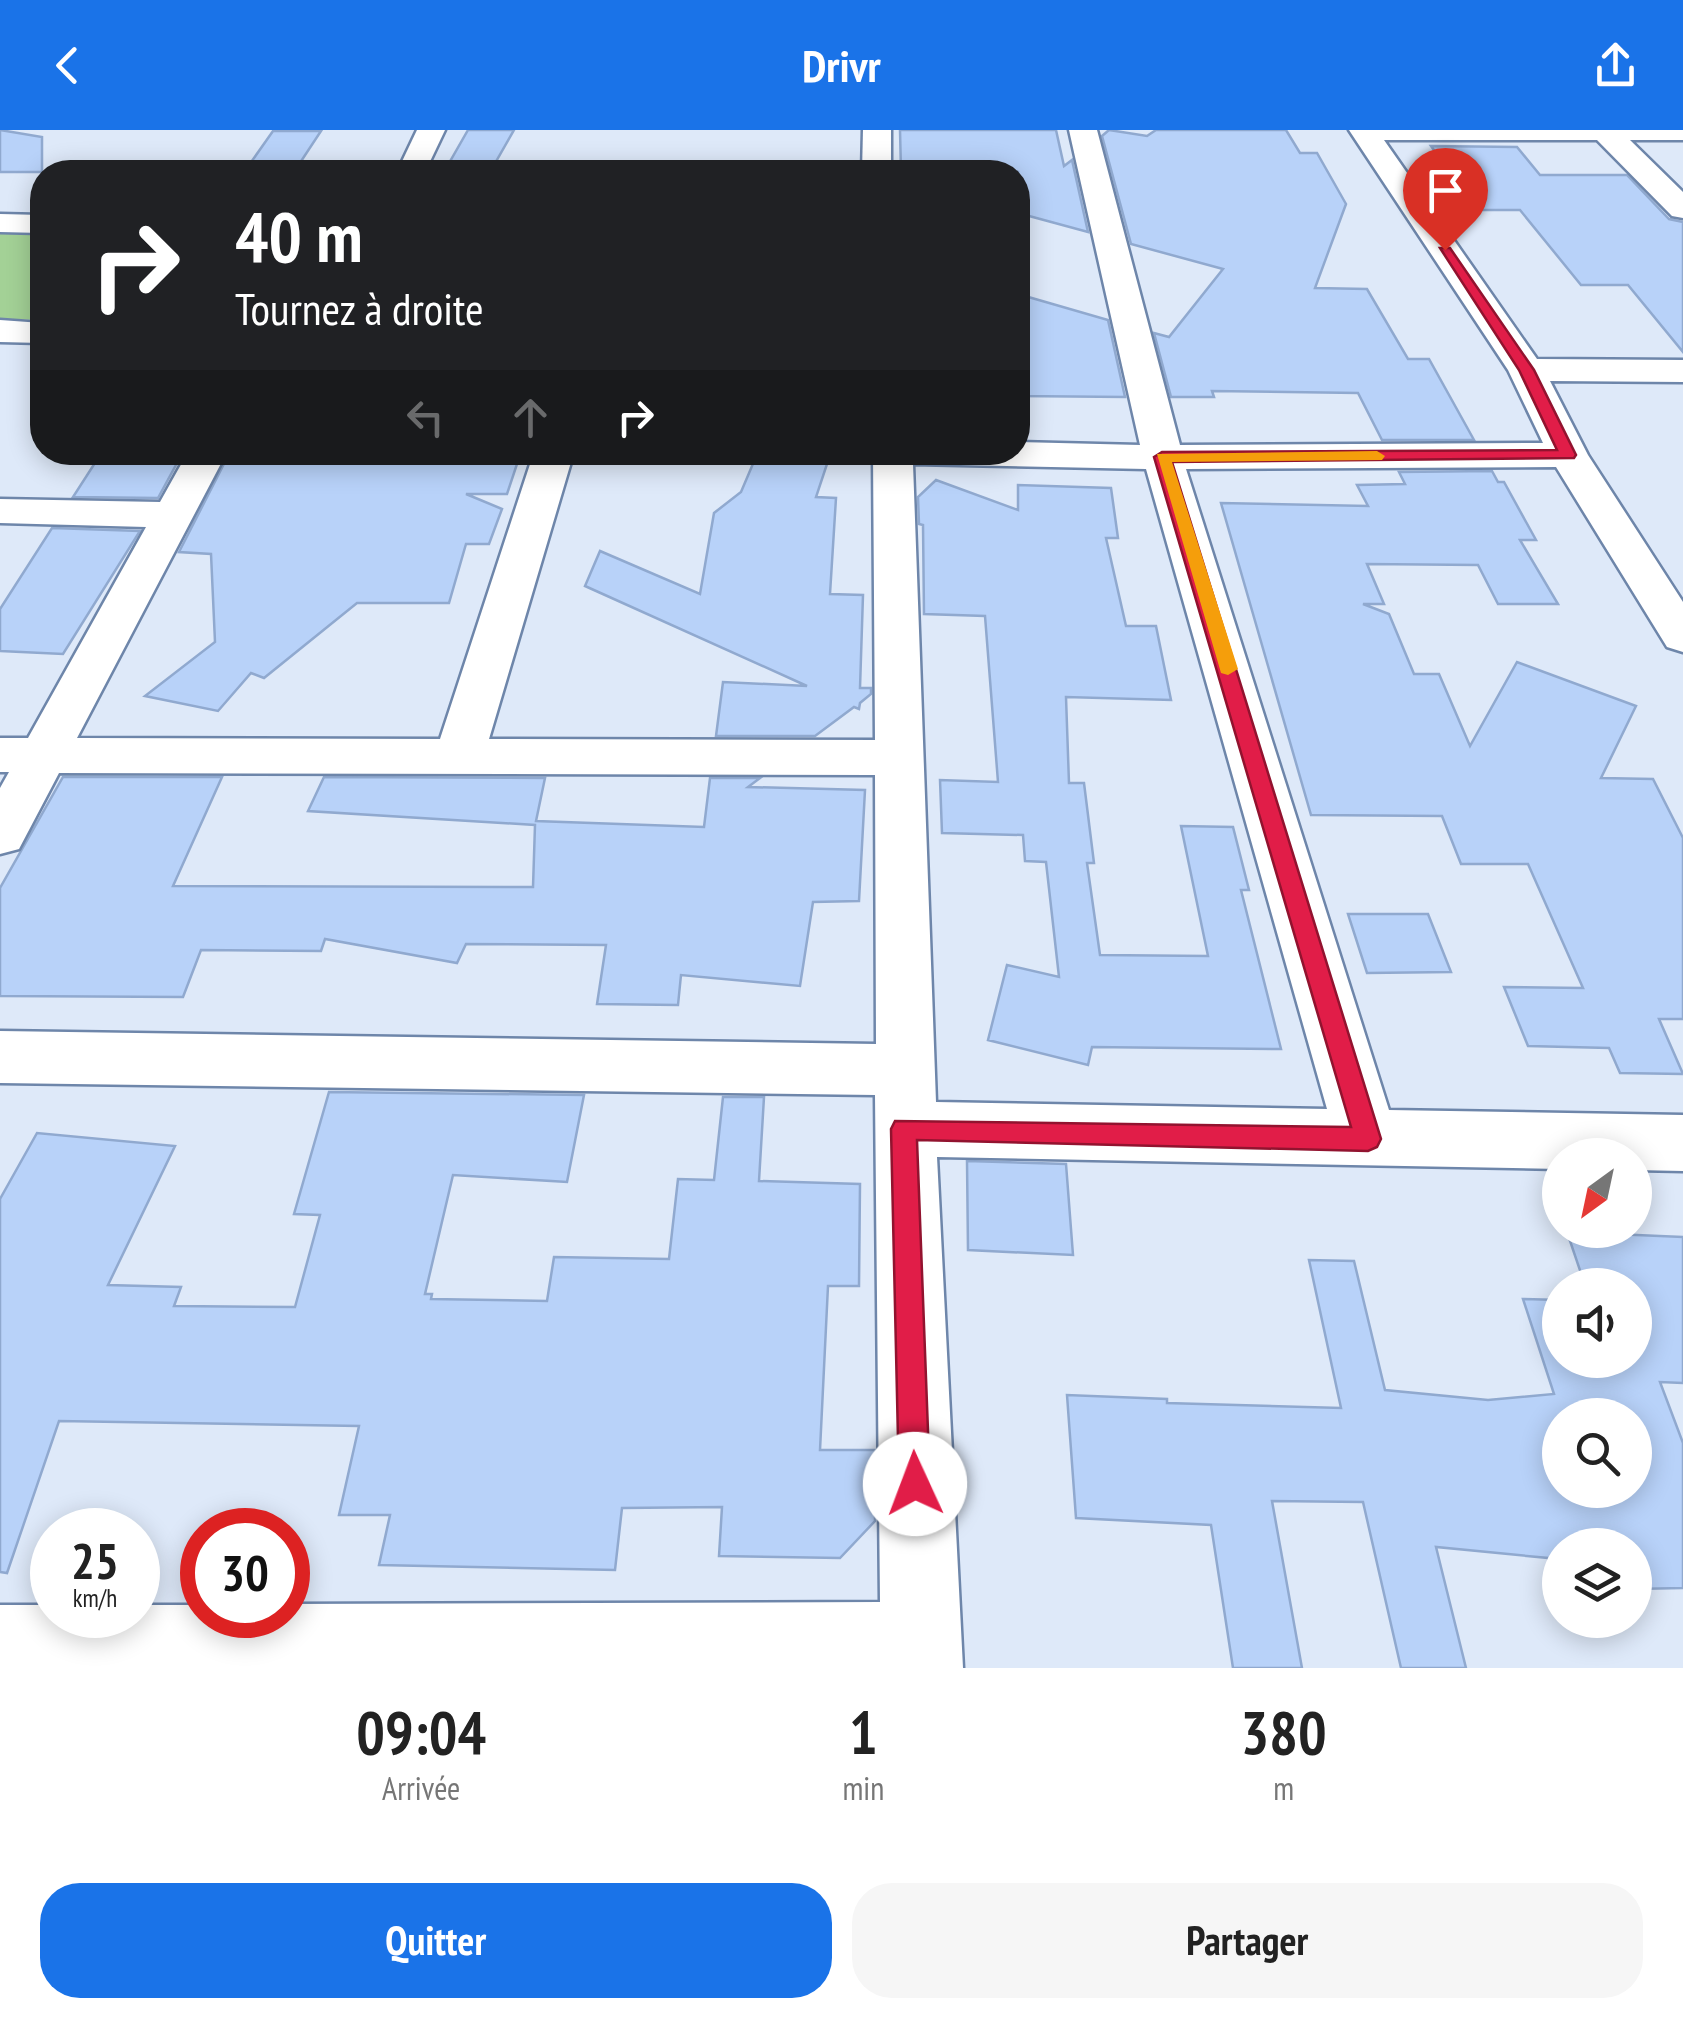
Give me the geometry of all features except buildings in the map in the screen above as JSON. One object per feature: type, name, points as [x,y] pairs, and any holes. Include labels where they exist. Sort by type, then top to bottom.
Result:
[{"type":"street","points":[[417,160],[431,130]]},
{"type":"street","points":[[877,130],[878,160]]},
{"type":"street","points":[[1083,130],[1162,457],[1368,1139]]},
{"type":"street","points":[[1364,130],[1683,132]]},
{"type":"street","points":[[1364,130],[1526,370],[1568,455],[1683,637]]},
{"type":"street","points":[[1604,132],[1683,209]]},
{"type":"street","points":[[0,224],[30,224]]},
{"type":"street","points":[[0,332],[30,332]]},
{"type":"street","points":[[1526,370],[1683,372]]},
{"type":"street","points":[[1030,454],[1568,455]]},
{"type":"street","points":[[0,835],[23,755],[200,465]]},
{"type":"street","points":[[460,753],[550,465]]},
{"type":"street","points":[[0,1646],[921,1655],[893,465]]},
{"type":"street","points":[[0,511],[171,515]]},
{"type":"street","points":[[23,755],[460,753],[898,758]]},
{"type":"street","points":[[0,1057],[906,1099],[1368,1139],[1683,1143]]},
{"type":"green space","points":[[0,230],[30,231],[30,320],[0,319]]},
{"type":"slow traffic","points":[[1228,669],[1162,457],[1377,456]]},
{"type":"route","points":[[915,1484],[904,1129],[1368,1139],[1254,751],[1162,457],[1568,455],[1526,370],[1445,250]]}]
